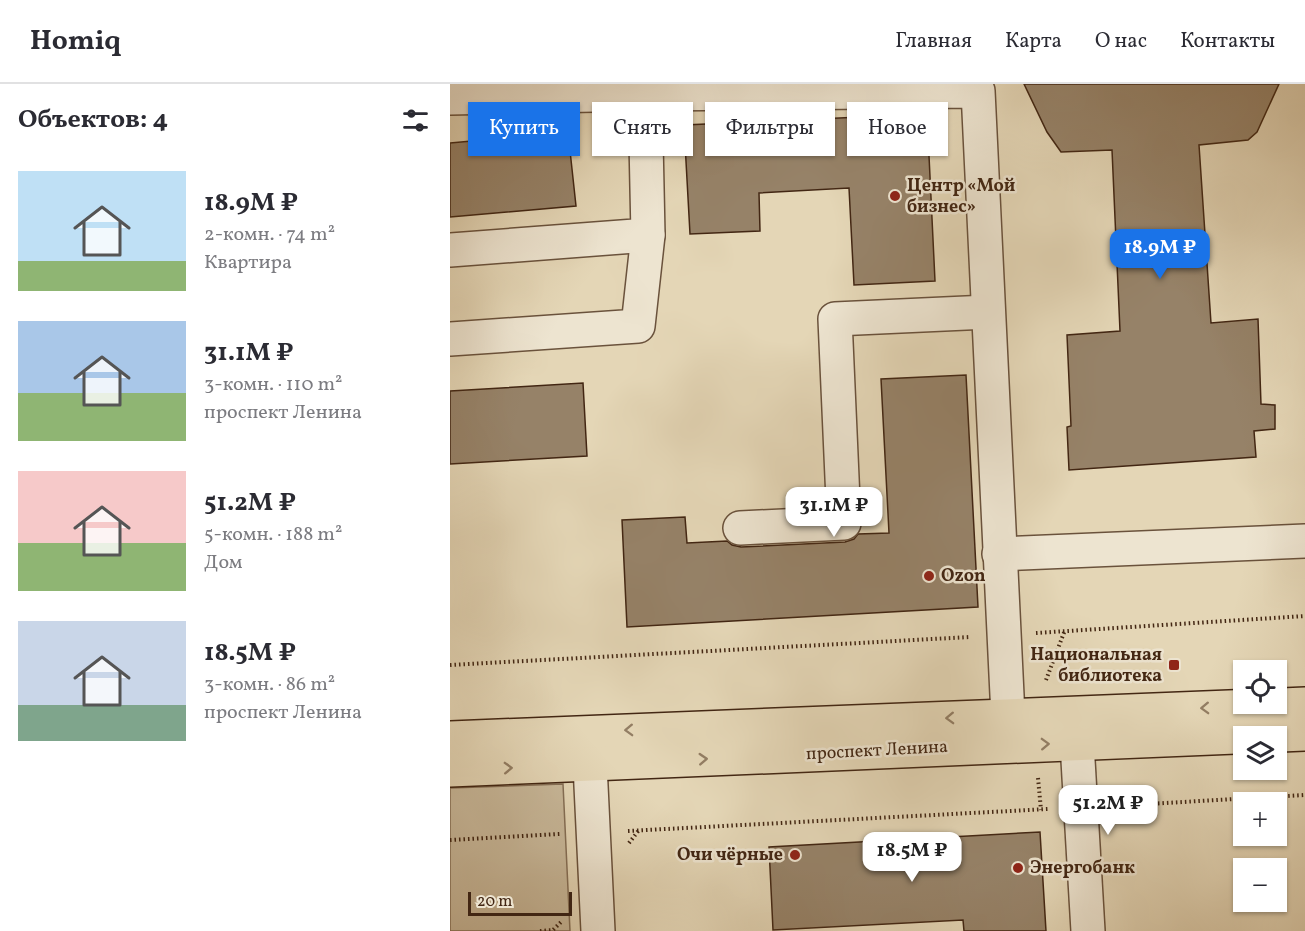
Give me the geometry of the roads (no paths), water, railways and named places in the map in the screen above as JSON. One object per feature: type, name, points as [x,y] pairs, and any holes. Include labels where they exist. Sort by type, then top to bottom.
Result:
[{"type":"main road","name":"проспект Ленина","points":[[450,738],[1009,731],[1077,728],[1305,704]]},
{"type":"main road","name":"проспект Ленина","points":[[1077,728],[1305,734]]},
{"type":"main road","name":"проспект Ленина","points":[[450,770],[590,765],[1009,731]]},
{"type":"street","points":[[450,98],[978,87],[1009,731]]},
{"type":"street","points":[[450,339],[638,326],[648,235],[645,94]]},
{"type":"street","points":[[450,250],[648,235]]},
{"type":"street","points":[[740,528],[844,523],[835,320],[988,312]]},
{"type":"street","points":[[999,554],[1305,541]]},
{"type":"street","points":[[1077,728],[1088,931]]},
{"type":"street","points":[[590,765],[598,931]]},
{"type":"place","name":"Центр «Мой бизнес»","points":[[895,196]]},
{"type":"place","name":"Ozon","points":[[929,576]]},
{"type":"place","name":"Национальная библиотека","points":[[1174,665]]},
{"type":"place","name":"Очи чёрные","points":[[795,855]]},
{"type":"place","name":"Энергобанк","points":[[1018,868]]}]
